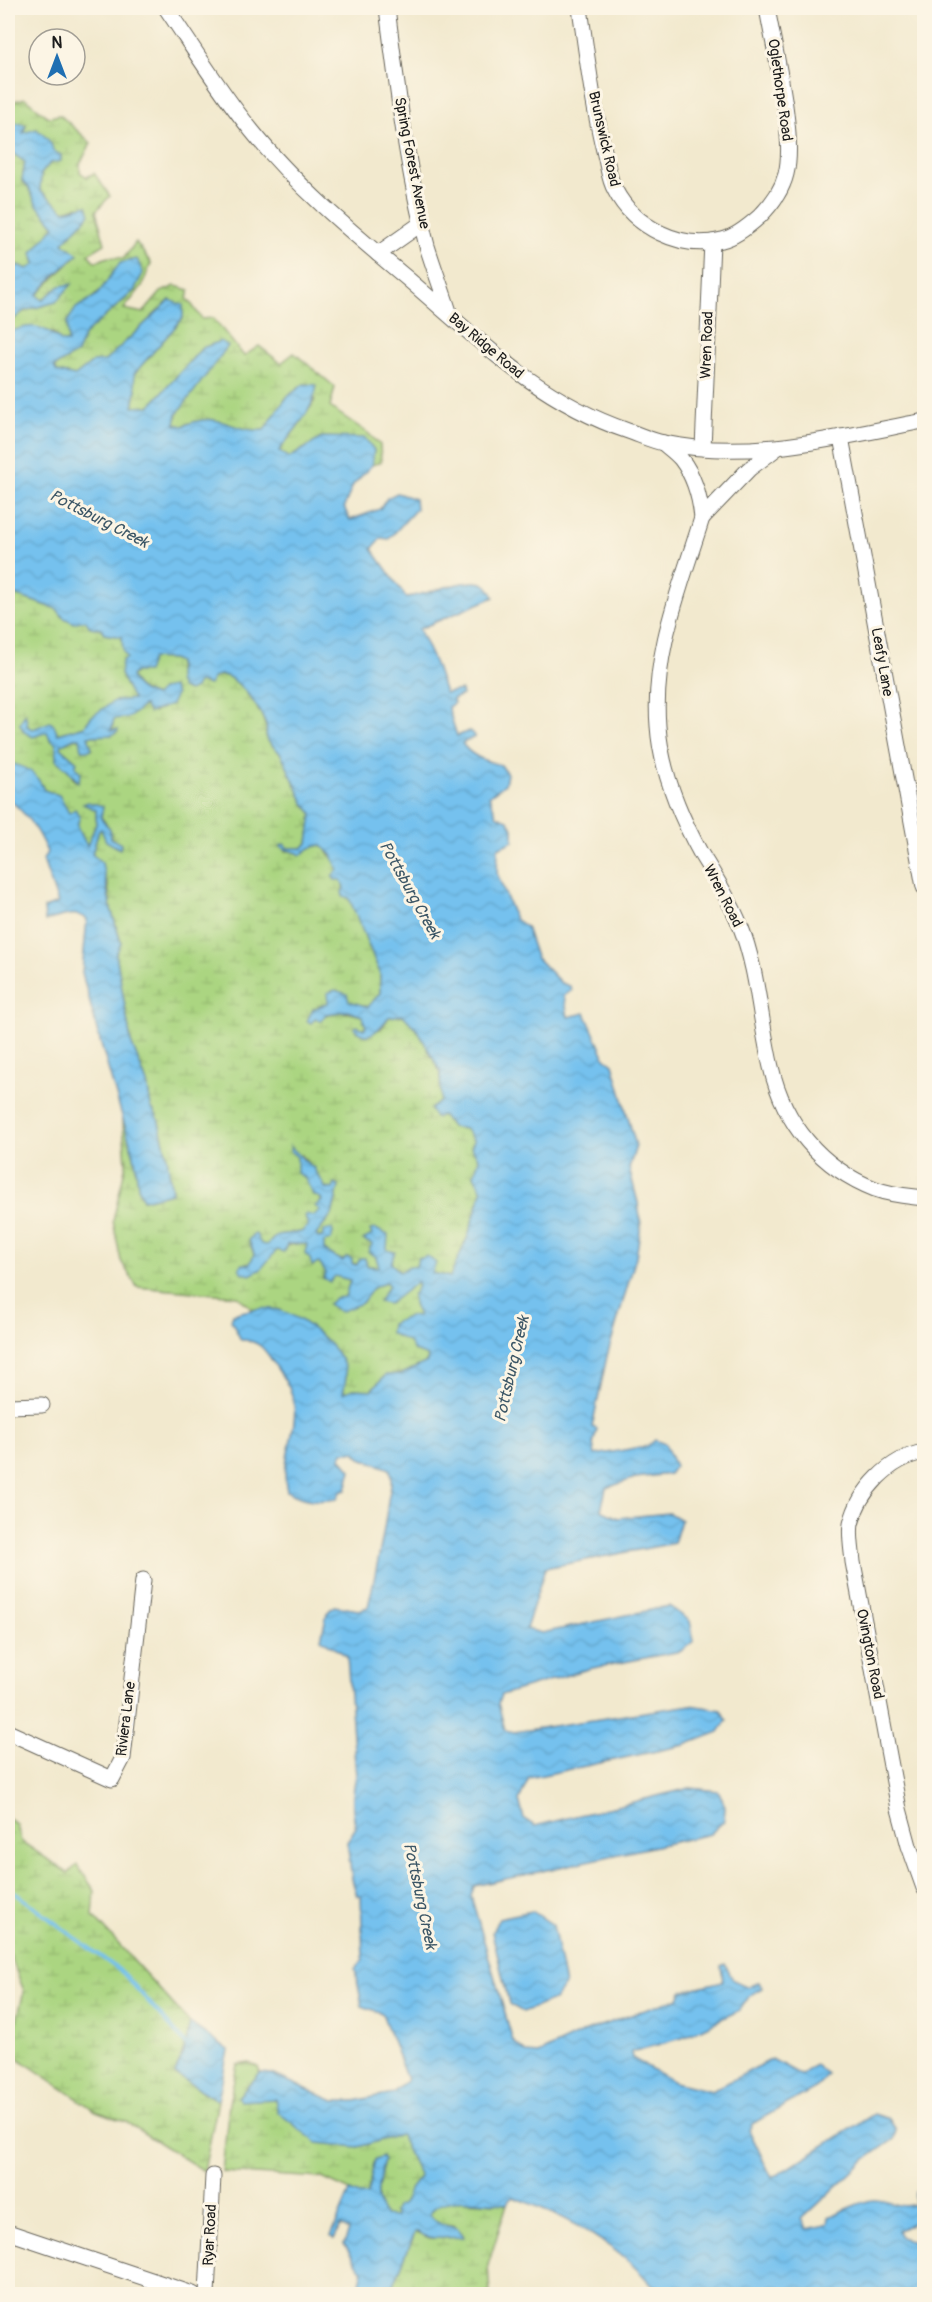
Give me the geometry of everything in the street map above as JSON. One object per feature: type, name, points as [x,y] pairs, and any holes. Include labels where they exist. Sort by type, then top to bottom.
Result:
[{"type":"street","name":"Bay Ridge Road","points":[[166,8],[227,99],[286,170],[378,254],[451,316],[534,385],[572,408],[605,423],[663,443],[731,450],[777,448],[924,421]]},
{"type":"street","name":"Spring Forest Avenue","points":[[387,8],[397,85],[422,223],[451,316]]},
{"type":"street","name":"Brunswick Road","points":[[580,8],[597,123],[614,189],[628,210],[649,227],[671,238],[689,242],[712,242]]},
{"type":"street","name":"Oglethorpe Road","points":[[712,242],[724,240],[753,222],[768,208],[780,190],[786,173],[789,156],[786,120],[767,8]]},
{"type":"street","points":[[378,254],[422,223]]},
{"type":"street","name":"Wren Road","points":[[703,448],[712,242]]},
{"type":"street","name":"Leafy Lane","points":[[841,437],[924,887]]},
{"type":"street","name":"Wren Road","points":[[663,443],[681,459],[692,480],[700,498],[702,518],[662,651],[657,694],[660,749],[674,798],[686,825],[740,925],[748,949],[771,1070],[784,1105],[796,1128],[814,1151],[838,1171],[876,1189],[924,1198]]},
{"type":"street","name":"Wren Road","points":[[702,518],[749,469],[777,448]]},
{"type":"street","points":[[8,1406],[42,1405]]},
{"type":"street","name":"Ovington Road","points":[[924,1452],[891,1466],[872,1483],[859,1503],[851,1526],[853,1562],[899,1809],[924,1888]]},
{"type":"street","name":"Riviera Lane","points":[[8,1732],[112,1779],[123,1758],[142,1580]]},
{"type":"street","name":"Ryar Road","points":[[207,2295],[213,2176]]},
{"type":"street","points":[[8,2232],[193,2295]]},
{"type":"green space","points":[[25,98],[48,117],[60,115],[91,143],[80,164],[80,172],[87,177],[94,173],[110,196],[96,211],[105,244],[88,254],[95,262],[108,257],[124,258],[136,242],[151,263],[143,285],[124,309],[143,313],[161,292],[175,286],[190,290],[187,298],[202,319],[213,318],[244,356],[259,346],[281,363],[294,353],[335,387],[330,407],[368,433],[380,445],[381,462],[372,465],[374,450],[289,458],[279,450],[315,400],[304,384],[287,397],[264,430],[252,430],[207,419],[183,426],[174,424],[202,348],[150,406],[133,408],[136,391],[134,374],[183,318],[170,300],[105,361],[93,362],[75,376],[57,372],[54,367],[77,353],[85,334],[134,291],[106,284],[67,322],[69,342],[62,342],[52,332],[16,330],[8,333],[8,324],[24,311],[38,307],[60,286],[42,300],[37,295],[77,255],[62,243],[78,206],[65,211],[40,190],[41,174],[50,163],[53,151],[30,133],[23,134],[26,125],[8,121],[8,103]]},
{"type":"green space","points":[[8,150],[25,162],[22,180],[37,204],[55,226],[33,253],[35,264],[28,269],[17,265],[12,272],[10,285],[8,284]]},
{"type":"green space","points":[[8,593],[57,609],[64,618],[85,620],[102,629],[104,634],[122,637],[123,651],[127,658],[120,674],[133,699],[101,711],[91,717],[85,726],[58,734],[54,725],[33,729],[28,727],[25,714],[20,724],[24,732],[47,732],[56,744],[56,760],[68,770],[75,781],[76,761],[61,748],[62,744],[78,738],[92,748],[88,736],[111,735],[114,719],[144,705],[154,712],[162,707],[156,696],[141,689],[131,676],[152,658],[172,659],[178,662],[177,670],[198,682],[216,676],[226,676],[238,683],[244,690],[263,719],[266,739],[281,754],[304,803],[312,813],[308,843],[302,848],[287,848],[286,851],[321,845],[330,856],[341,875],[343,896],[349,897],[380,973],[380,993],[368,1007],[346,1001],[328,1003],[313,1009],[315,1019],[338,1013],[362,1016],[366,1027],[356,1032],[381,1029],[389,1017],[403,1015],[418,1031],[440,1071],[441,1102],[431,1110],[442,1115],[451,1127],[466,1129],[474,1141],[471,1147],[479,1159],[474,1175],[482,1191],[468,1236],[450,1277],[417,1267],[400,1272],[391,1263],[387,1250],[372,1235],[372,1244],[380,1267],[350,1263],[324,1250],[322,1237],[318,1238],[316,1235],[332,1215],[339,1186],[334,1189],[325,1188],[314,1168],[302,1155],[297,1157],[313,1195],[321,1197],[320,1210],[313,1216],[305,1216],[308,1226],[301,1232],[277,1235],[267,1245],[260,1245],[249,1240],[254,1254],[250,1265],[242,1264],[260,1270],[280,1249],[308,1243],[326,1273],[323,1278],[335,1276],[350,1280],[345,1298],[341,1299],[343,1309],[362,1303],[373,1288],[386,1282],[389,1285],[385,1295],[417,1282],[419,1286],[414,1302],[418,1317],[409,1342],[415,1351],[428,1356],[427,1362],[402,1374],[386,1375],[371,1390],[353,1389],[343,1393],[346,1375],[279,1310],[253,1309],[237,1296],[137,1287],[121,1261],[113,1221],[126,1164],[122,1111],[143,1200],[172,1193],[167,1156],[158,1118],[151,1107],[147,1083],[131,1042],[116,954],[121,942],[111,909],[108,884],[92,854],[99,830],[101,829],[111,838],[110,829],[96,810],[96,824],[87,847],[59,795],[44,790],[38,779],[29,772],[8,763]]},
{"type":"green space","points":[[8,1818],[17,1825],[21,1841],[68,1873],[77,1865],[95,1891],[93,1916],[190,2023],[186,2044],[175,2074],[218,2101],[204,2171],[126,2122],[96,2111],[9,2052],[24,1991],[8,1950]]},
{"type":"green space","points":[[249,2063],[258,2067],[260,2073],[238,2097],[275,2099],[358,2147],[400,2134],[420,2177],[396,2217],[386,2216],[379,2203],[378,2190],[384,2160],[382,2157],[375,2159],[367,2195],[359,2195],[322,2178],[222,2172],[229,2103],[237,2065]]},
{"type":"green space","points":[[457,2200],[507,2204],[488,2265],[490,2294],[388,2294],[396,2290],[394,2284],[415,2232],[433,2238],[446,2232],[454,2225],[440,2223],[429,2215],[437,2206]]},
{"type":"water","points":[[8,121],[26,125],[23,133],[36,129],[49,141],[53,151],[61,155],[61,161],[50,163],[41,174],[40,190],[65,211],[87,205],[90,214],[63,243],[78,254],[37,295],[42,300],[60,286],[72,284],[56,302],[24,311],[8,324],[8,284],[11,284],[12,272],[17,265],[28,269],[35,264],[32,253],[55,226],[36,204],[29,188],[22,180],[25,162],[8,150]]},
{"type":"water","name":"Pottsburg Creek","points":[[137,259],[143,273],[134,291],[85,334],[77,353],[54,367],[57,372],[75,376],[93,362],[105,361],[170,300],[183,305],[183,318],[134,374],[136,391],[133,407],[150,406],[202,348],[221,341],[228,346],[177,414],[175,424],[183,426],[207,419],[252,430],[264,430],[287,397],[304,384],[317,385],[307,412],[279,451],[289,458],[323,437],[365,438],[374,450],[372,465],[353,485],[344,507],[350,520],[380,509],[387,498],[397,493],[415,499],[416,509],[389,539],[381,538],[372,549],[406,597],[460,584],[479,582],[488,587],[494,597],[419,629],[445,693],[461,690],[462,695],[453,699],[454,703],[448,707],[457,736],[470,731],[475,737],[462,743],[465,748],[479,758],[501,765],[507,774],[505,784],[489,796],[497,816],[508,820],[513,829],[513,841],[498,848],[497,873],[515,919],[526,927],[536,957],[561,983],[570,986],[572,990],[564,996],[568,1017],[585,1013],[605,1058],[613,1064],[636,1146],[629,1168],[641,1225],[636,1257],[607,1356],[592,1427],[597,1429],[593,1444],[595,1455],[648,1446],[655,1440],[665,1444],[675,1466],[669,1474],[635,1478],[606,1488],[601,1510],[618,1518],[669,1513],[681,1520],[674,1543],[545,1568],[526,1629],[542,1633],[669,1606],[690,1621],[694,1641],[681,1651],[588,1669],[501,1695],[498,1703],[505,1730],[514,1732],[691,1705],[721,1710],[727,1720],[719,1732],[685,1745],[529,1778],[519,1800],[524,1819],[535,1826],[690,1788],[718,1791],[725,1806],[724,1821],[710,1834],[474,1886],[471,1896],[513,2041],[526,2053],[538,2054],[586,2031],[679,1998],[682,1991],[723,1981],[721,1966],[725,1964],[733,1980],[748,1987],[759,1982],[762,1988],[750,1995],[740,2010],[682,2038],[631,2052],[632,2058],[674,2082],[712,2091],[772,2059],[801,2075],[815,2065],[827,2074],[817,2087],[752,2124],[749,2130],[772,2178],[874,2114],[889,2119],[896,2130],[894,2139],[866,2159],[802,2219],[807,2229],[828,2224],[829,2217],[867,2201],[878,2200],[910,2206],[915,2204],[915,2192],[922,2189],[922,2201],[917,2220],[898,2231],[900,2237],[924,2242],[924,2294],[661,2294],[633,2266],[602,2241],[559,2216],[513,2197],[507,2204],[464,2200],[442,2203],[429,2215],[438,2223],[456,2228],[464,2237],[434,2238],[415,2232],[394,2284],[397,2290],[388,2294],[357,2294],[363,2271],[344,2244],[349,2230],[340,2226],[334,2239],[331,2236],[350,2191],[359,2195],[367,2195],[375,2159],[382,2156],[384,2160],[378,2190],[379,2203],[386,2216],[396,2217],[394,2212],[396,2207],[404,2202],[410,2189],[420,2177],[400,2135],[358,2147],[317,2143],[278,2112],[275,2099],[240,2101],[238,2097],[260,2073],[272,2074],[334,2101],[355,2101],[393,2093],[407,2080],[382,2013],[362,2006],[355,1969],[363,1960],[361,1896],[357,1896],[352,1879],[347,1842],[356,1827],[353,1802],[356,1776],[347,1656],[321,1639],[327,1613],[334,1606],[359,1610],[368,1607],[380,1554],[391,1482],[390,1469],[361,1458],[355,1452],[343,1452],[341,1458],[351,1470],[346,1490],[340,1492],[337,1499],[312,1500],[287,1491],[285,1478],[295,1415],[294,1402],[284,1379],[267,1353],[256,1343],[241,1340],[231,1320],[233,1314],[268,1308],[299,1319],[321,1335],[344,1365],[346,1375],[343,1393],[353,1389],[371,1390],[386,1375],[402,1374],[427,1362],[428,1356],[414,1351],[409,1342],[390,1333],[391,1324],[409,1316],[418,1317],[412,1296],[418,1286],[417,1282],[389,1304],[378,1302],[389,1286],[386,1282],[373,1288],[362,1303],[340,1312],[328,1304],[335,1298],[345,1297],[350,1280],[335,1276],[330,1282],[323,1278],[326,1273],[319,1263],[312,1266],[305,1254],[307,1244],[287,1244],[284,1252],[277,1250],[260,1270],[250,1275],[241,1272],[239,1267],[242,1264],[250,1264],[254,1254],[249,1240],[252,1235],[256,1234],[261,1244],[267,1245],[277,1235],[301,1232],[308,1226],[306,1214],[313,1216],[320,1210],[315,1206],[322,1201],[321,1198],[313,1195],[305,1178],[297,1173],[297,1157],[291,1152],[290,1146],[314,1168],[325,1188],[333,1189],[335,1184],[339,1186],[332,1215],[316,1235],[318,1238],[322,1237],[325,1230],[332,1229],[331,1240],[324,1242],[324,1250],[342,1261],[347,1257],[352,1259],[352,1264],[357,1265],[360,1258],[365,1258],[367,1266],[379,1267],[376,1257],[368,1252],[372,1244],[363,1240],[372,1235],[370,1230],[376,1229],[388,1235],[387,1250],[395,1252],[391,1263],[400,1272],[409,1266],[416,1267],[418,1258],[427,1256],[436,1263],[432,1273],[450,1277],[468,1236],[482,1191],[474,1175],[479,1159],[471,1147],[474,1141],[466,1129],[452,1127],[442,1115],[435,1118],[430,1109],[441,1101],[440,1071],[418,1031],[403,1015],[389,1017],[378,1030],[369,1035],[359,1033],[354,1028],[357,1026],[364,1029],[366,1027],[362,1016],[348,1011],[326,1014],[321,1021],[315,1019],[311,1023],[307,1021],[313,1009],[328,1003],[327,993],[335,990],[347,994],[349,1001],[368,1007],[380,993],[380,973],[349,898],[343,896],[344,888],[341,880],[335,880],[332,876],[338,870],[332,855],[321,845],[310,848],[301,855],[280,846],[284,844],[288,848],[302,848],[308,843],[312,813],[304,803],[281,754],[266,739],[263,717],[241,687],[223,675],[215,677],[209,685],[198,682],[195,688],[189,691],[181,688],[178,681],[178,662],[172,659],[152,658],[147,672],[135,672],[131,676],[132,680],[140,689],[155,696],[162,689],[172,687],[176,694],[171,705],[149,713],[144,705],[130,717],[114,719],[111,730],[118,729],[118,731],[112,735],[88,736],[92,748],[90,750],[82,750],[80,738],[74,738],[62,744],[61,748],[77,762],[75,766],[81,773],[78,782],[56,760],[56,744],[47,732],[33,737],[24,732],[20,724],[25,713],[28,727],[33,729],[50,722],[58,734],[85,726],[91,717],[114,701],[133,699],[120,674],[122,661],[127,658],[123,651],[122,637],[104,634],[102,629],[90,627],[85,620],[74,623],[64,618],[57,609],[8,593],[8,333],[24,327],[37,327],[49,332],[62,342],[68,342],[67,322],[76,308],[97,295],[120,263]]},
{"type":"water","points":[[8,763],[30,771],[44,790],[59,795],[69,813],[75,809],[80,816],[77,826],[87,846],[96,824],[96,810],[83,804],[88,802],[103,806],[101,818],[110,829],[111,838],[121,844],[120,849],[106,841],[101,829],[92,854],[102,863],[111,909],[121,943],[116,954],[131,1042],[147,1083],[151,1107],[158,1118],[167,1156],[172,1193],[143,1200],[138,1186],[135,1160],[82,973],[87,919],[72,915],[45,921],[44,908],[58,903],[43,860],[47,852],[31,822],[8,799]]},
{"type":"water","points":[[532,1911],[553,1925],[565,1985],[554,2000],[523,2012],[509,2004],[492,1932],[499,1918]]},
{"type":"water","points":[[190,2023],[228,2050],[218,2101],[175,2074],[186,2044]]},
{"type":"waterway","points":[[8,1888],[123,1973],[186,2044]]}]
